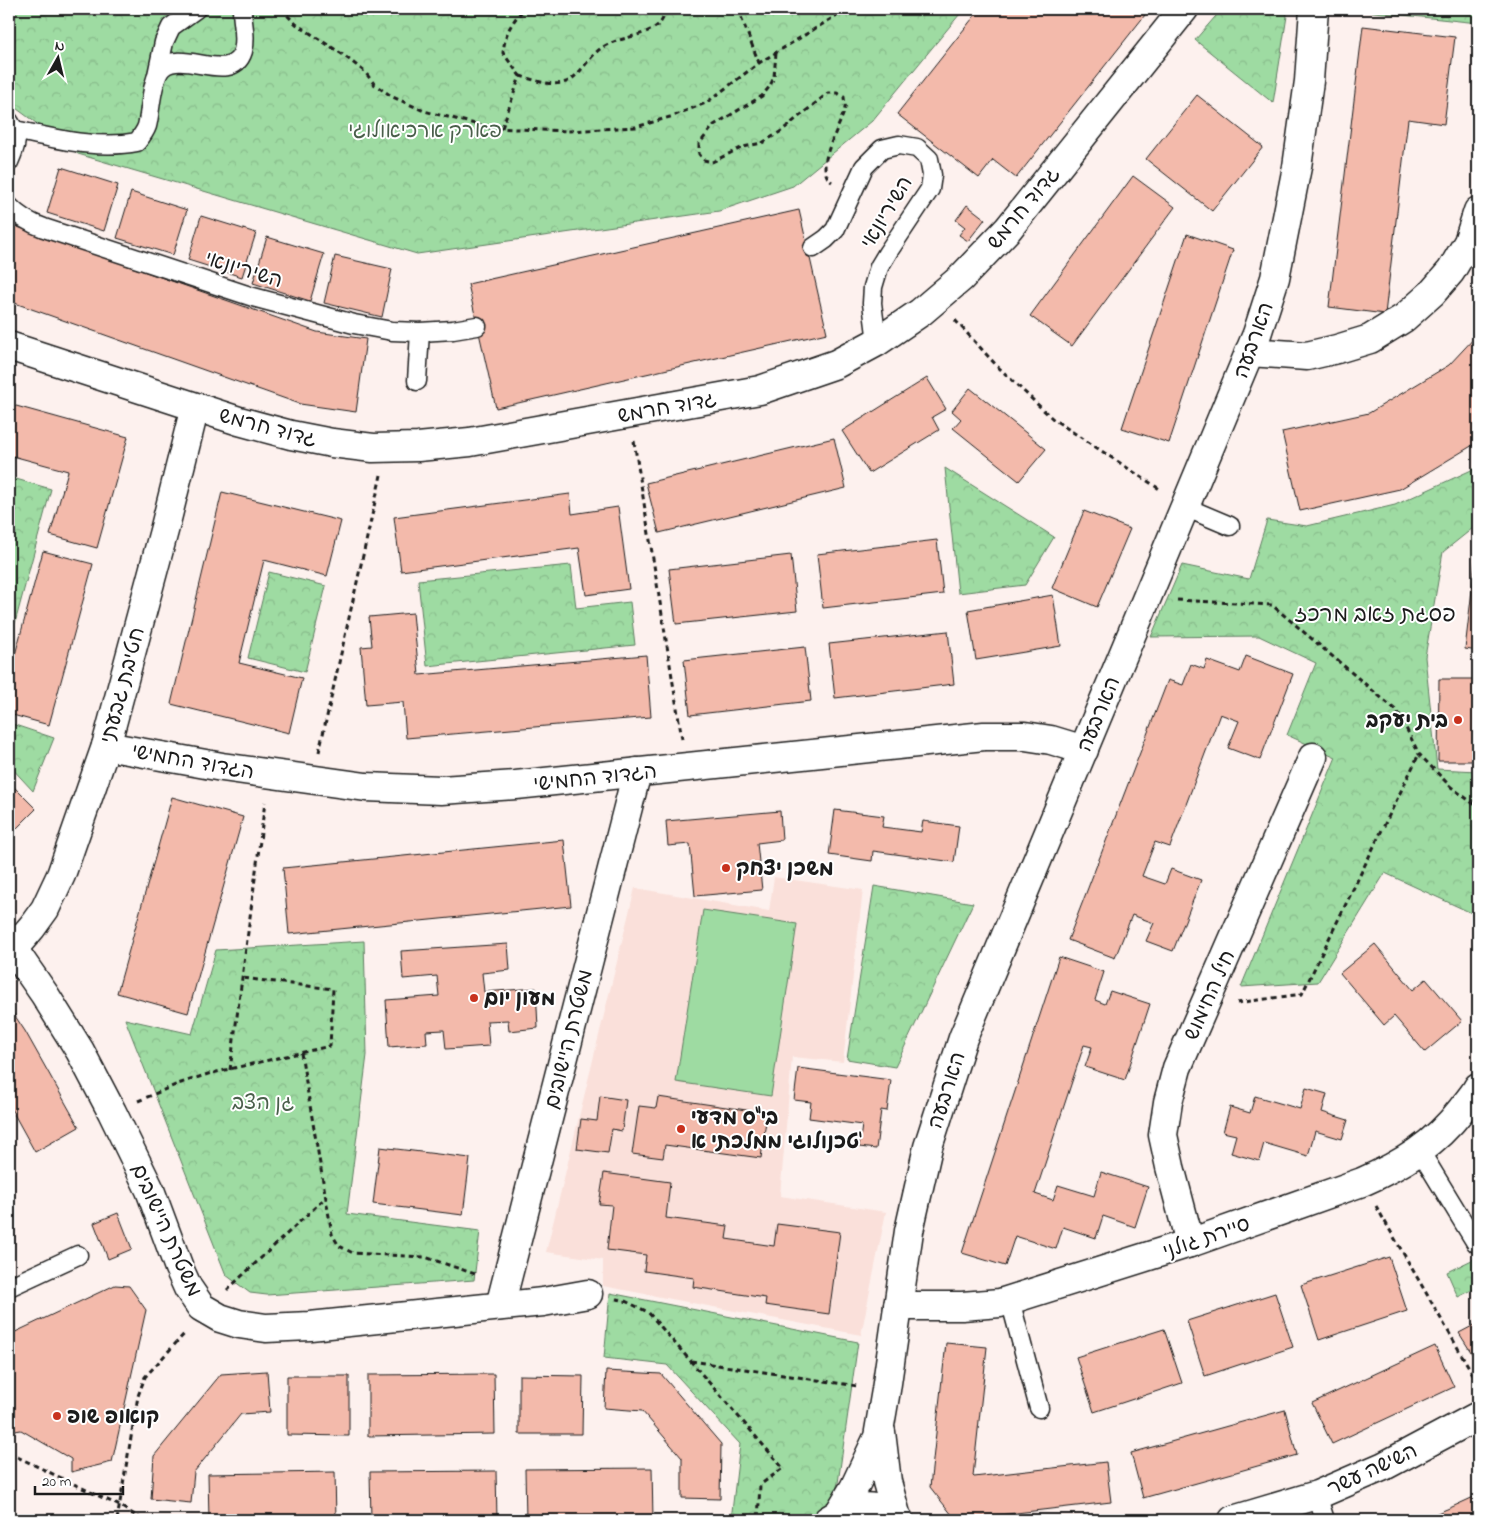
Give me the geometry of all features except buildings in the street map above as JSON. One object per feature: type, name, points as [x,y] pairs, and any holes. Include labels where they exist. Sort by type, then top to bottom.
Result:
[{"type":"street","name":"גדוד חרמש","points":[[9,346],[239,421],[291,435],[373,448],[418,447],[470,442],[760,390],[836,364],[878,342],[921,312],[961,278],[1008,229],[1184,9]]},
{"type":"street","name":"הארבעה","points":[[833,1516],[854,1488],[878,1437],[882,1421],[911,1222],[928,1147],[963,1038],[1257,334],[1275,278],[1297,167],[1309,82],[1314,9]]},
{"type":"street","points":[[1249,352],[1307,356],[1337,349],[1370,338],[1404,318],[1432,293],[1451,271],[1468,242],[1478,212]]},
{"type":"street","name":"חטיבת גבעתי","points":[[11,946],[32,927],[45,909],[61,875],[106,746],[195,407]]},
{"type":"street","name":"הגדוד החמישי","points":[[106,746],[313,781],[366,787],[442,790],[516,785],[984,736],[1025,736],[1051,740],[1084,750]]},
{"type":"street","name":"חיל החימוש","points":[[1190,1243],[1163,1135],[1168,1102],[1177,1068],[1313,757]]},
{"type":"street","name":"משטרת היישובים","points":[[502,1295],[637,772]]},
{"type":"street","name":"משטרת היישובים","points":[[11,946],[45,995],[80,1051],[150,1190],[178,1268],[201,1307],[220,1318],[239,1324],[266,1328],[310,1326],[502,1295],[543,1302],[588,1294]]},
{"type":"street","name":"סיירת גולני","points":[[898,1306],[962,1306],[1000,1303],[1190,1243],[1362,1182],[1388,1170],[1420,1151],[1448,1127],[1478,1087]]},
{"type":"street","name":"השישה עשר","points":[[1233,1520],[1321,1508],[1384,1466],[1478,1416]]},
{"type":"street","name":"הארבעה","points":[[882,1421],[884,1464],[887,1482],[898,1519]]},
{"type":"street","points":[[833,1516],[853,1508],[869,1507],[884,1510],[898,1519]]},
{"type":"lane","points":[[9,162],[16,147],[12,126],[53,138],[122,145],[137,142],[147,127],[164,42],[171,27],[196,9]]},
{"type":"lane","points":[[158,75],[163,67],[176,61],[219,67],[232,65],[242,51],[244,34],[242,9]]},
{"type":"lane","name":"השיריונאי","points":[[813,248],[835,230],[864,167],[882,149],[899,145],[917,148],[929,159],[932,175],[930,189],[879,267],[873,287],[872,303],[878,342]]},
{"type":"lane","name":"השיריונאי","points":[[9,206],[16,214],[44,228],[253,296],[354,324],[392,331],[420,332],[477,326]]},
{"type":"lane","points":[[417,381],[420,332]]},
{"type":"lane","points":[[1185,506],[1230,526]]},
{"type":"lane","points":[[1420,1151],[1476,1243]]},
{"type":"lane","points":[[9,1287],[78,1254]]},
{"type":"lane","points":[[1010,1300],[1039,1408]]},
{"type":"path","points":[[281,9],[296,24],[342,54],[365,72],[375,85],[392,97],[424,111],[490,128],[568,132],[636,127],[670,117],[706,103],[759,63],[845,9]]},
{"type":"path","points":[[533,9],[523,10],[513,21],[504,39],[504,53],[520,76],[541,83],[554,84],[567,81],[576,75],[600,49],[622,38],[648,31],[661,23],[666,9]]},
{"type":"path","points":[[554,9],[568,11],[568,9]]},
{"type":"path","points":[[738,9],[759,63]]},
{"type":"path","points":[[776,52],[774,77],[770,86],[762,96],[714,125],[699,144],[699,154],[704,160],[712,162],[743,147],[762,143],[780,132],[828,93],[838,93],[844,97],[846,107],[825,160],[825,170],[829,180],[851,196]]},
{"type":"path","points":[[502,128],[520,76]]},
{"type":"path","points":[[936,300],[997,366],[1053,419],[1185,506]]},
{"type":"path","points":[[629,414],[687,767]]},
{"type":"path","points":[[313,781],[387,447]]},
{"type":"path","points":[[1147,599],[1272,605],[1398,712],[1419,754],[1451,787],[1478,807]]},
{"type":"path","points":[[1204,1008],[1302,994],[1419,754]]},
{"type":"path","points":[[230,1070],[268,774]]},
{"type":"path","points":[[112,1112],[178,1084],[208,1074],[330,1046],[332,989],[242,978]]},
{"type":"path","points":[[301,1053],[332,1234],[339,1246],[353,1253],[425,1257],[502,1295]]},
{"type":"path","points":[[1362,1182],[1478,1383]]},
{"type":"path","points":[[117,1520],[138,1396],[145,1377],[207,1310],[326,1197]]},
{"type":"path","points":[[588,1294],[623,1300],[648,1312],[782,1468],[760,1485],[758,1520]]},
{"type":"path","points":[[690,1361],[886,1390]]},
{"type":"path","points":[[9,1453],[120,1506],[143,1520]]},
{"type":"shaded area","name":"בי\"ס מדעי טכנולוגי ממלכתי א'","points":[[774,877],[863,890],[843,1062],[792,1057],[780,1196],[886,1212],[861,1335],[603,1286],[603,1260],[546,1252],[635,888],[769,911]]},
{"type":"green space","name":"פארק ארכיאולוגי","points":[[9,9],[964,9],[872,121],[793,186],[719,211],[417,254],[78,154],[9,103]]},
{"type":"green space","points":[[1222,9],[1286,9],[1287,16],[1273,103],[1195,40]]},
{"type":"green space","points":[[1346,9],[1478,9],[1478,23]]},
{"type":"green space","points":[[1478,467],[1478,524],[1443,552],[1425,657],[1437,769],[1478,771],[1478,916],[1385,873],[1318,982],[1241,987],[1336,757],[1287,735],[1316,663],[1259,636],[1151,637],[1182,565],[1249,579],[1267,520],[1307,526],[1395,505]]},
{"type":"green space","points":[[945,468],[1054,537],[1025,585],[958,593]]},
{"type":"green space","points":[[9,477],[51,489],[9,645]]},
{"type":"green space","points":[[571,565],[576,608],[630,602],[635,645],[427,666],[418,580]]},
{"type":"green space","points":[[269,572],[326,586],[305,672],[248,658]]},
{"type":"green space","points":[[9,723],[54,738],[33,791],[9,765]]},
{"type":"green space","points":[[874,886],[973,903],[895,1067],[847,1059]]},
{"type":"green space","points":[[703,910],[797,924],[771,1096],[676,1082]]},
{"type":"green space","name":"גן הצב","points":[[364,941],[367,1055],[347,1214],[480,1231],[474,1280],[267,1295],[250,1293],[226,1275],[125,1019],[192,1034],[216,950]]},
{"type":"green space","points":[[1478,1257],[1478,1287],[1458,1297],[1447,1272]]},
{"type":"green space","points":[[610,1293],[858,1342],[838,1483],[830,1509],[819,1520],[731,1520],[740,1444],[667,1365],[604,1358]]},
{"type":"place","name":"בית יעקב","points":[[1458,720]]},
{"type":"place","name":"משכן יצחק","points":[[726,868]]},
{"type":"place","name":"מעון יום","points":[[474,998]]},
{"type":"place","name":"בי\"ס מדעי טכנולוגי ממלכתי א'","points":[[681,1129]]},
{"type":"place","name":"קואופ שופ","points":[[57,1416]]},
{"type":"district","name":"פסגת זאב מרכז","points":[[1375,613]]}]
